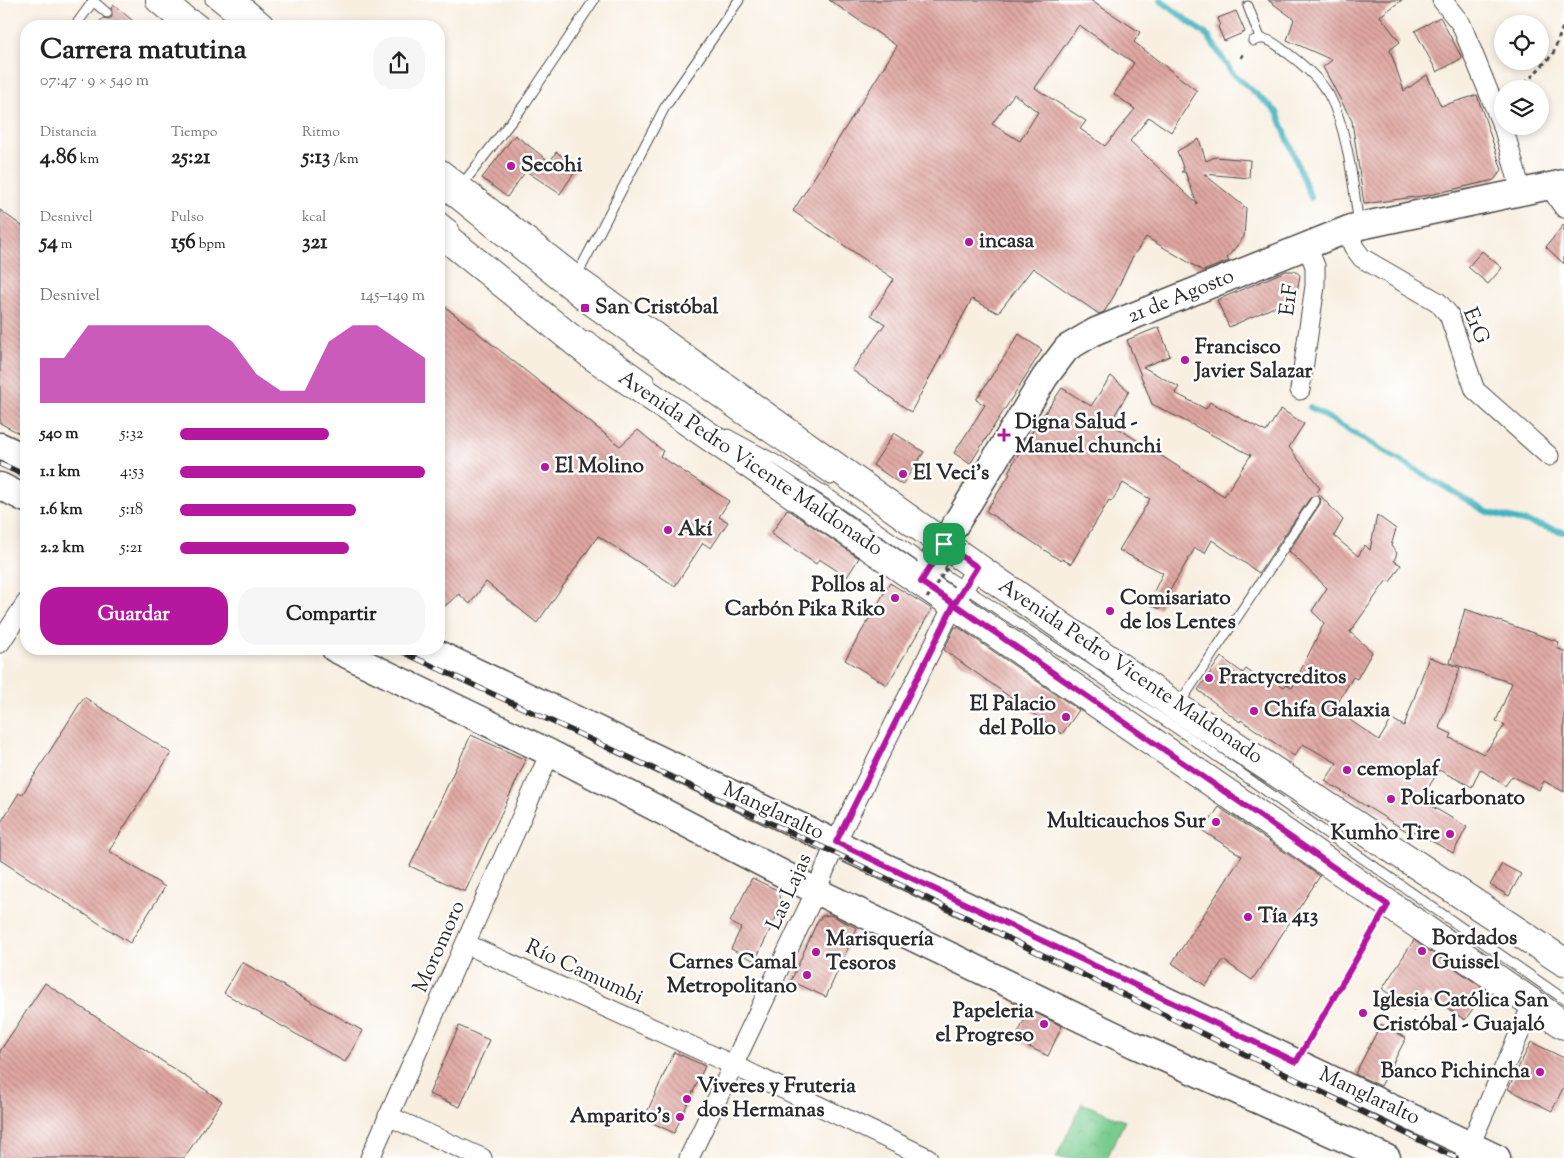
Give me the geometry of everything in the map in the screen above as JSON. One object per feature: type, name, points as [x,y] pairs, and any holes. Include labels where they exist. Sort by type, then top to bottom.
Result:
[{"type":"main road","points":[[160,0],[191,18]]},
{"type":"main road","name":"Avenida Pedro Vicente Maldonado","points":[[446,184],[575,280],[938,564],[967,583],[1388,905],[1532,1005],[1564,1025]]},
{"type":"main road","name":"21 de Agosto","points":[[938,564],[1044,377],[1067,348],[1096,331],[1355,226],[1556,185]]},
{"type":"main road","name":"Avenida Pedro Vicente Maldonado","points":[[450,233],[594,357],[967,583],[1177,707],[1564,962]]},
{"type":"main road","points":[[0,446],[20,455]]},
{"type":"main road","points":[[0,486],[20,495]]},
{"type":"main road","points":[[347,655],[550,754],[816,891],[1135,1045],[1387,1158]]},
{"type":"main road","name":"Manglaralto","points":[[441,655],[1296,1062],[1467,1151],[1497,1158]]},
{"type":"street","points":[[1442,0],[1461,24],[1494,104]]},
{"type":"street","points":[[1505,135],[1521,191]]},
{"type":"street","points":[[1556,185],[1564,208]]},
{"type":"street","name":"E1G","points":[[1355,226],[1353,246],[1362,258],[1438,302],[1449,315],[1475,390],[1549,456]]},
{"type":"street","name":"E1F","points":[[1300,390],[1315,286],[1315,266],[1307,246]]},
{"type":"street","name":"Las Lajas","points":[[689,1158],[816,891],[836,842],[967,583]]},
{"type":"street","points":[[0,642],[20,612]]},
{"type":"street","name":"Moromoro","points":[[370,1158],[550,754]]},
{"type":"street","name":"Río Camumbi","points":[[466,944],[733,1065],[928,1158]]},
{"type":"street","points":[[1467,1151],[1532,1005]]},
{"type":"street","points":[[388,1116],[482,1158]]},
{"type":"lane","points":[[79,20],[93,0],[107,13]]},
{"type":"lane","points":[[210,0],[242,16]]},
{"type":"lane","points":[[594,0],[524,105],[446,184],[585,308],[739,418],[841,486]]},
{"type":"lane","points":[[575,280],[665,107],[739,0]]},
{"type":"lane","points":[[1248,6],[1256,39],[1268,39],[1302,64],[1329,95],[1345,139],[1355,226]]},
{"type":"lane","points":[[579,329],[658,384]]},
{"type":"lane","points":[[721,429],[786,466],[938,564]]},
{"type":"lane","points":[[1177,707],[1316,501]]},
{"type":"lane","points":[[907,530],[938,564]]},
{"type":"lane","points":[[967,583],[998,594],[1415,870],[1525,948]]},
{"type":"lane","points":[[967,583],[1564,999]]},
{"type":"path","points":[[1528,80],[1553,54],[1564,24]]},
{"type":"path","points":[[1296,1062],[1388,905]]},
{"type":"green space","points":[[1082,1103],[1125,1121],[1107,1158],[1056,1158]]},
{"type":"building","points":[[829,0],[1090,0],[1140,32],[1134,42],[1197,91],[1171,132],[1149,117],[1130,141],[1197,204],[1185,172],[1181,172],[1184,170],[1177,151],[1199,139],[1206,161],[1215,157],[1250,160],[1249,178],[1204,174],[1246,208],[1244,237],[1227,258],[1229,261],[1203,271],[1146,237],[1132,258],[1114,296],[1104,312],[1099,314],[1033,268],[998,313],[972,299],[911,412],[852,370],[885,324],[871,315],[894,279],[793,211],[897,46]],"holes":[[[1079,25],[1134,63],[1114,94],[1135,109],[1105,146],[1080,129],[1086,121],[1035,88]],[[1014,94],[1038,112],[1020,141],[992,124]]]},
{"type":"building","points":[[1268,0],[1402,0],[1380,16],[1400,42],[1390,50],[1404,91],[1427,75],[1441,106],[1477,95],[1502,170],[1494,180],[1429,195],[1364,204],[1352,121],[1323,67],[1332,60],[1287,40],[1294,19]]},
{"type":"building","points":[[114,5],[132,20],[101,20],[112,17],[111,8]]},
{"type":"building","points":[[1236,11],[1245,32],[1224,41],[1218,27],[1220,24],[1218,18]]},
{"type":"building","points":[[1440,17],[1462,58],[1437,72],[1415,31]]},
{"type":"building","points":[[515,135],[550,162],[556,152],[578,167],[560,194],[526,171],[507,197],[482,178]]},
{"type":"building","points":[[0,210],[20,225],[20,434],[0,423]]},
{"type":"building","points":[[1564,224],[1564,264],[1546,247]]},
{"type":"building","points":[[1482,251],[1502,268],[1488,284],[1468,267]]},
{"type":"building","points":[[1286,271],[1295,271],[1300,275],[1295,304],[1281,304],[1229,327],[1217,300]]},
{"type":"building","name":"El Molino","points":[[445,307],[620,446],[638,430],[663,451],[660,456],[729,501],[719,517],[728,522],[711,548],[703,543],[675,586],[598,536],[537,623],[486,582],[470,604],[459,594],[445,606]]},
{"type":"building","points":[[1159,327],[1170,356],[1143,367],[1179,387],[1175,393],[1206,409],[1210,402],[1266,432],[1281,409],[1304,424],[1289,447],[1320,488],[1317,492],[1343,520],[1334,536],[1358,556],[1365,545],[1370,550],[1377,515],[1396,529],[1391,546],[1397,553],[1394,561],[1401,565],[1390,582],[1387,580],[1350,632],[1372,652],[1357,679],[1353,677],[1334,709],[1379,740],[1392,719],[1404,726],[1429,657],[1460,668],[1439,728],[1452,734],[1450,738],[1484,754],[1505,725],[1496,721],[1512,683],[1450,663],[1465,609],[1559,642],[1557,648],[1564,651],[1564,792],[1544,781],[1539,790],[1512,776],[1505,786],[1480,769],[1472,787],[1439,770],[1421,800],[1467,827],[1453,853],[1410,829],[1408,832],[1325,781],[1337,763],[1303,744],[1294,756],[1241,720],[1240,722],[1198,690],[1221,657],[1243,673],[1246,669],[1257,677],[1259,674],[1270,682],[1272,679],[1284,687],[1287,684],[1292,688],[1324,623],[1312,611],[1327,588],[1289,551],[1320,504],[1321,499],[1318,496],[1310,498],[1259,573],[1212,540],[1205,553],[1195,548],[1159,609],[1148,603],[1163,573],[1119,550],[1150,499],[1123,483],[1112,501],[1109,500],[1071,564],[1062,559],[1061,561],[986,511],[1010,474],[1008,472],[1024,444],[1062,388],[1091,406],[1111,376],[1129,391],[1110,423],[1224,496],[1251,455],[1152,404],[1127,340]]},
{"type":"building","points":[[1019,334],[1042,350],[970,464],[954,453],[985,405],[976,400]]},
{"type":"building","points":[[894,433],[924,452],[902,485],[873,465]]},
{"type":"building","points":[[787,509],[859,558],[847,577],[819,559],[816,564],[771,534]]},
{"type":"building","points":[[890,583],[932,609],[887,685],[845,660]]},
{"type":"building","points":[[955,627],[958,627],[1079,710],[1062,734],[944,650]]},
{"type":"building","points":[[84,697],[171,753],[109,851],[165,887],[130,943],[0,860],[0,824],[19,793],[22,795]]},
{"type":"building","points":[[471,735],[526,760],[465,892],[410,866]]},
{"type":"building","name":"Tía 413","points":[[1219,807],[1320,876],[1252,980],[1223,960],[1206,986],[1172,963],[1242,856],[1203,831]]},
{"type":"building","points":[[1502,864],[1521,874],[1509,896],[1490,885]]},
{"type":"building","points":[[752,878],[777,890],[782,905],[755,961],[731,949],[741,928],[730,922]]},
{"type":"building","points":[[830,915],[857,928],[826,997],[791,981],[817,922],[822,916]]},
{"type":"building","points":[[1414,940],[1486,990],[1465,1020],[1426,994],[1414,1010],[1382,989]]},
{"type":"building","points":[[242,962],[363,1031],[345,1062],[224,993]]},
{"type":"building","points":[[45,983],[222,1101],[184,1158],[0,1158],[0,1051]]},
{"type":"building","points":[[1029,1010],[1062,1026],[1048,1056],[1015,1040]]},
{"type":"building","points":[[1381,1024],[1406,1038],[1381,1086],[1355,1074]]},
{"type":"building","points":[[459,1026],[489,1040],[460,1107],[429,1094]]},
{"type":"building","name":"Banco Pichincha","points":[[1531,1042],[1564,1058],[1564,1086],[1552,1111],[1508,1089]]},
{"type":"building","points":[[674,1052],[705,1066],[674,1133],[644,1119]]},
{"type":"waterway","points":[[1160,0],[1208,36],[1232,73],[1277,112],[1311,198]]},
{"type":"waterway","points":[[1310,407],[1487,512],[1564,532]]},
{"type":"railway","points":[[0,464],[20,473]]},
{"type":"railway","points":[[409,655],[833,852],[1456,1158]]},
{"type":"place","name":"Secohi","points":[[511,166]]},
{"type":"place","name":"incasa","points":[[969,242]]},
{"type":"place","name":"San Cristóbal","points":[[585,308]]},
{"type":"place","name":"Francisco Javier Salazar","points":[[1185,360]]},
{"type":"place","name":"Digna Salud - Manuel chunchi","points":[[1004,435]]},
{"type":"place","name":"El Molino","points":[[545,467]]},
{"type":"place","name":"El Veci's","points":[[903,474]]},
{"type":"place","name":"Akí","points":[[668,530]]},
{"type":"place","name":"Pollos al Carbón Pika Riko","points":[[895,598]]},
{"type":"place","name":"Comisariato de los Lentes","points":[[1110,611]]},
{"type":"place","name":"Practycreditos","points":[[1209,678]]},
{"type":"place","name":"Chifa Galaxia","points":[[1254,711]]},
{"type":"place","name":"El Palacio del Pollo","points":[[1066,717]]},
{"type":"place","name":"cemoplaf","points":[[1347,770]]},
{"type":"place","name":"Policarbonato","points":[[1391,799]]},
{"type":"place","name":"Multicauchos Sur","points":[[1216,822]]},
{"type":"place","name":"Kumho Tire","points":[[1450,834]]},
{"type":"place","name":"Tía 413","points":[[1248,917]]},
{"type":"place","name":"Bordados Guissel","points":[[1422,951]]},
{"type":"place","name":"Marisquería Tesoros","points":[[816,952]]},
{"type":"place","name":"Carnes Camal Metropolitano","points":[[807,975]]},
{"type":"place","name":"Iglesia Católica San Cristóbal - Guajaló","points":[[1363,1013]]},
{"type":"place","name":"Papeleria el Progreso","points":[[1044,1024]]},
{"type":"place","name":"Banco Pichincha","points":[[1540,1072]]},
{"type":"place","name":"Viveres y Fruteria dos Hermanas","points":[[687,1099]]},
{"type":"place","name":"Amparito's","points":[[680,1117]]},
{"type":"route","points":[[944,544],[921,582],[954,604],[836,842],[1296,1062],[1388,905],[954,604],[977,567],[944,544]]}]
